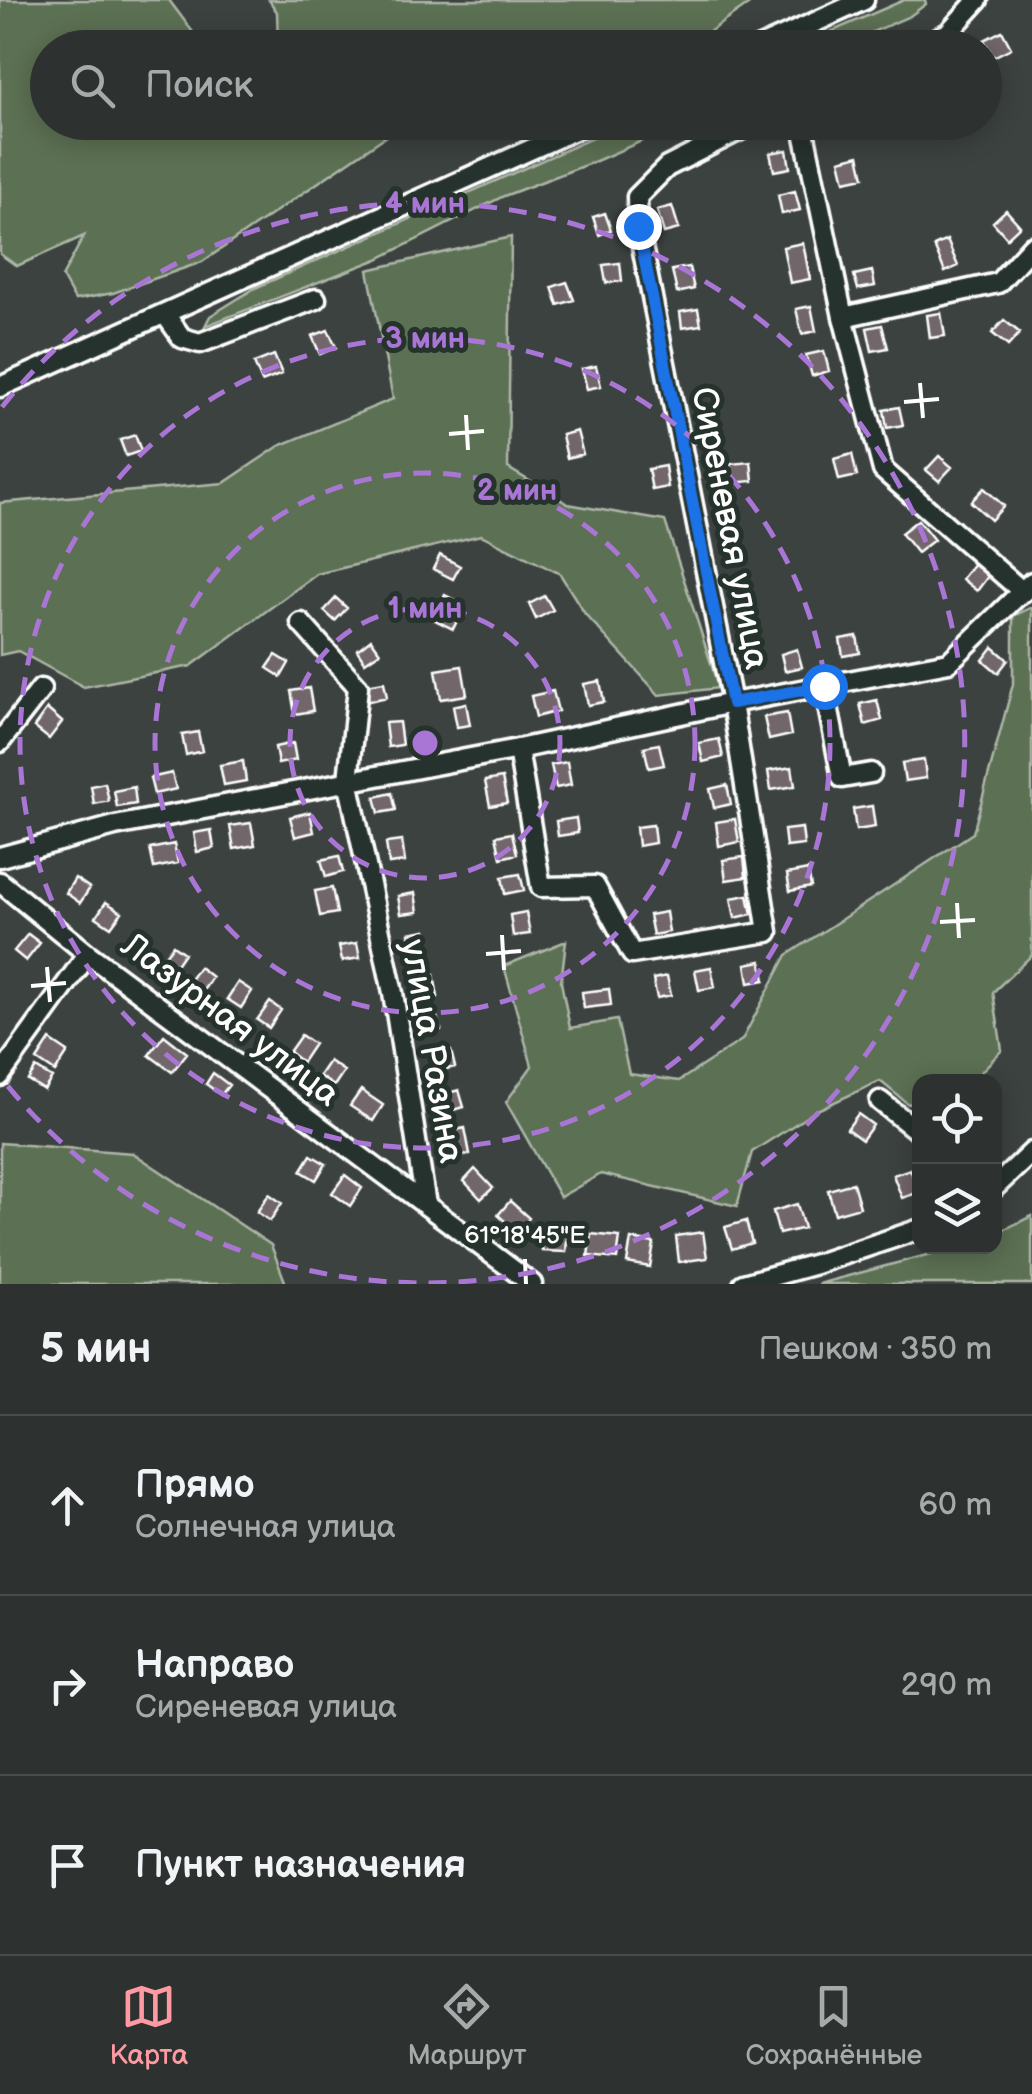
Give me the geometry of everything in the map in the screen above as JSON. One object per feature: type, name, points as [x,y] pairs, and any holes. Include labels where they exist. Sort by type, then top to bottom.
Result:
[{"type":"street","points":[[798,30],[864,0]]},
{"type":"street","points":[[951,30],[978,0]]},
{"type":"street","points":[[0,387],[552,140]]},
{"type":"street","name":"Сиреневая улица","points":[[518,749],[541,886],[595,886],[632,954],[768,932],[732,703],[638,226],[637,197],[667,168],[721,140]]},
{"type":"street","points":[[0,857],[115,826],[948,662],[1027,587],[883,470],[843,317],[806,140]]},
{"type":"street","points":[[843,317],[998,283],[1032,246]]},
{"type":"street","points":[[165,314],[182,338],[200,343],[316,299]]},
{"type":"street","name":"улица Разина","points":[[300,624],[358,687],[348,780],[393,993],[426,1204],[532,1284]]},
{"type":"street","points":[[824,686],[842,778],[870,773]]},
{"type":"street","points":[[0,742],[41,689]]},
{"type":"street","name":"Лазурная улица","points":[[0,882],[88,954],[426,1204]]},
{"type":"street","points":[[0,1076],[88,954]]},
{"type":"street","points":[[880,1101],[912,1127]]},
{"type":"street","points":[[1002,1180],[1032,1152]]},
{"type":"street","points":[[743,1284],[912,1232]]},
{"type":"green space","points":[[0,0],[169,0],[191,30],[30,30],[30,140],[380,140],[202,262],[113,293],[75,300],[62,277],[84,236],[17,266],[0,254]]},
{"type":"green space","points":[[269,0],[755,0],[712,30],[278,30],[277,12]]},
{"type":"green space","points":[[904,0],[925,0],[926,4],[910,16],[877,30],[835,30]]},
{"type":"green space","points":[[588,140],[644,140],[504,196],[378,259],[205,326],[210,316],[255,288]]},
{"type":"green space","points":[[511,237],[508,468],[568,504],[665,521],[719,688],[659,695],[585,614],[560,574],[481,535],[317,574],[191,666],[84,687],[18,651],[0,655],[0,503],[224,483],[279,446],[393,399],[368,270]]},
{"type":"green space","points":[[1032,607],[1032,955],[993,992],[1002,1050],[979,1074],[912,1074],[912,1103],[880,1081],[817,1110],[752,1152],[737,1206],[601,1174],[560,1197],[506,1102],[532,1066],[504,966],[566,941],[561,982],[570,1028],[617,1020],[629,1074],[679,1081],[742,1040],[787,955],[973,833],[1013,684],[1013,616]]},
{"type":"green space","points":[[0,1143],[133,1153],[271,1245],[286,1284],[0,1284]]},
{"type":"green space","points":[[1032,1216],[1032,1284],[818,1284],[931,1254],[1002,1254],[1002,1231]]},
{"type":"building","points":[[1002,31],[1011,48],[1002,52]]},
{"type":"building","points":[[787,150],[790,168],[774,171],[770,153]]},
{"type":"building","points":[[859,155],[864,177],[845,181],[840,160]]},
{"type":"building","points":[[795,191],[800,210],[782,214],[778,195]]},
{"type":"building","points":[[672,206],[679,229],[664,233],[657,210]]},
{"type":"building","points":[[1006,210],[1020,226],[1007,238],[993,222]]},
{"type":"building","points":[[605,213],[611,230],[599,235],[593,217]]},
{"type":"building","points":[[947,240],[958,266],[945,272],[934,246]]},
{"type":"building","points":[[803,243],[810,279],[790,283],[783,247]]},
{"type":"building","points":[[620,263],[622,281],[606,283],[603,265]]},
{"type":"building","points":[[689,267],[694,289],[677,293],[672,270]]},
{"type":"building","points":[[872,271],[875,286],[858,289],[854,275]]},
{"type":"building","points":[[567,282],[574,300],[558,305],[552,287]]},
{"type":"building","points":[[811,306],[816,331],[802,334],[796,309]]},
{"type":"building","points":[[698,309],[701,325],[682,328],[680,312]]},
{"type":"building","points":[[941,313],[945,336],[930,338],[927,315]]},
{"type":"building","points":[[1004,320],[1020,333],[1008,346],[992,333]]},
{"type":"building","points":[[882,325],[888,348],[872,351],[867,328]]},
{"type":"building","points":[[328,330],[336,347],[320,354],[312,336]]},
{"type":"building","points":[[824,351],[829,371],[812,376],[806,355]]},
{"type":"building","points":[[274,355],[282,374],[262,382],[254,363]]},
{"type":"building","points":[[596,366],[601,386],[587,389],[582,369]]},
{"type":"building","points":[[899,407],[903,425],[887,428],[884,410]]},
{"type":"building","points":[[716,411],[722,448],[704,451],[698,414]]},
{"type":"building","points":[[577,431],[583,454],[567,458],[562,435]]},
{"type":"building","points":[[135,435],[141,451],[126,456],[120,440]]},
{"type":"building","points":[[852,454],[857,476],[839,480],[834,459]]},
{"type":"building","points":[[939,456],[952,467],[939,481],[926,470]]},
{"type":"building","points":[[751,462],[753,481],[732,483],[730,464]]},
{"type":"building","points":[[665,466],[668,487],[652,490],[648,469]]},
{"type":"building","points":[[984,488],[1004,506],[991,520],[971,502]]},
{"type":"building","points":[[734,504],[736,521],[721,523],[719,505]]},
{"type":"building","points":[[918,520],[934,540],[917,553],[901,533]]},
{"type":"building","points":[[440,555],[460,566],[453,579],[433,569]]},
{"type":"building","points":[[974,563],[989,575],[977,591],[962,579]]},
{"type":"building","points":[[445,595],[465,605],[453,629],[433,619]]},
{"type":"building","points":[[545,596],[553,610],[536,619],[529,604]]},
{"type":"building","points":[[336,598],[347,608],[335,621],[324,611]]},
{"type":"building","points":[[857,636],[860,653],[843,656],[840,639]]},
{"type":"building","points":[[371,639],[380,652],[365,662],[357,650]]},
{"type":"building","points":[[993,647],[1008,660],[998,673],[983,660]]},
{"type":"building","points":[[797,649],[802,667],[785,671],[781,654]]},
{"type":"building","points":[[276,655],[289,663],[281,677],[267,668]]},
{"type":"building","points":[[462,666],[467,695],[441,699],[436,670]]},
{"type":"building","points":[[600,681],[604,702],[588,705],[584,684]]},
{"type":"building","points":[[384,682],[387,697],[369,701],[366,685]]},
{"type":"building","points":[[309,688],[313,711],[295,714],[291,691]]},
{"type":"building","points":[[553,691],[558,711],[536,717],[531,696]]},
{"type":"building","points":[[877,700],[882,720],[865,725],[860,704]]},
{"type":"building","points":[[466,703],[470,725],[457,727],[453,706]]},
{"type":"building","points":[[47,709],[62,722],[49,739],[34,727]]},
{"type":"building","points":[[787,713],[791,735],[769,740],[764,717]]},
{"type":"building","points":[[399,722],[402,745],[388,747],[385,723]]},
{"type":"building","points":[[198,732],[202,751],[186,755],[182,735]]},
{"type":"building","points":[[719,739],[723,757],[703,762],[699,743]]},
{"type":"building","points":[[293,743],[296,760],[278,764],[275,747]]},
{"type":"building","points":[[659,744],[664,765],[649,768],[644,747]]},
{"type":"building","points":[[924,760],[926,778],[905,781],[902,763]]},
{"type":"building","points":[[243,761],[246,781],[224,785],[220,765]]},
{"type":"building","points":[[567,762],[571,785],[556,788],[551,765]]},
{"type":"building","points":[[792,767],[795,786],[771,790],[768,771]]},
{"type":"building","points":[[172,773],[176,789],[154,794],[150,778]]},
{"type":"building","points":[[502,778],[507,803],[490,806],[485,781]]},
{"type":"building","points":[[105,783],[109,801],[94,804],[91,786]]},
{"type":"building","points":[[727,785],[731,804],[714,808],[710,789]]},
{"type":"building","points":[[134,787],[136,804],[117,807],[114,791]]},
{"type":"building","points":[[392,793],[396,810],[379,813],[375,797]]},
{"type":"building","points":[[872,806],[875,827],[856,830],[853,809]]},
{"type":"building","points":[[310,812],[314,832],[295,837],[290,817]]},
{"type":"building","points":[[576,818],[578,833],[558,836],[556,821]]},
{"type":"building","points":[[735,819],[739,842],[719,846],[716,822]]},
{"type":"building","points":[[251,823],[255,845],[234,849],[230,826]]},
{"type":"building","points":[[653,825],[655,843],[638,846],[636,827]]},
{"type":"building","points":[[802,828],[804,845],[786,847],[784,830]]},
{"type":"building","points":[[211,830],[214,848],[197,852],[194,833]]},
{"type":"building","points":[[512,833],[517,854],[501,858],[496,836]]},
{"type":"building","points":[[402,841],[405,862],[389,864],[386,843]]},
{"type":"building","points":[[174,844],[178,863],[154,868],[150,849]]},
{"type":"building","points":[[339,856],[343,872],[326,877],[321,860]]},
{"type":"building","points":[[744,857],[746,877],[726,880],[723,860]]},
{"type":"building","points":[[808,870],[811,887],[790,891],[787,874]]},
{"type":"building","points":[[520,874],[524,890],[505,894],[502,877]]},
{"type":"building","points":[[75,878],[90,888],[80,903],[66,893]]},
{"type":"building","points":[[332,888],[337,913],[320,916],[315,891]]},
{"type":"building","points":[[415,893],[418,912],[401,914],[398,896]]},
{"type":"building","points":[[748,895],[752,914],[735,918],[731,898]]},
{"type":"building","points":[[106,902],[122,912],[111,927],[96,917]]},
{"type":"building","points":[[526,912],[530,934],[513,936],[510,915]]},
{"type":"building","points":[[666,912],[669,932],[653,935],[649,915]]},
{"type":"building","points":[[426,930],[428,945],[411,948],[409,933]]},
{"type":"building","points":[[28,934],[40,943],[26,961],[14,951]]},
{"type":"building","points":[[357,943],[360,958],[342,961],[339,946]]},
{"type":"building","points":[[173,945],[184,953],[173,969],[161,960]]},
{"type":"building","points":[[761,961],[765,980],[749,983],[746,964]]},
{"type":"building","points":[[199,967],[212,977],[201,994],[187,984]]},
{"type":"building","points":[[711,967],[715,987],[699,990],[695,970]]},
{"type":"building","points":[[434,975],[438,997],[422,1000],[418,979]]},
{"type":"building","points":[[667,976],[671,995],[657,998],[653,979]]},
{"type":"building","points":[[238,982],[252,991],[241,1008],[227,999]]},
{"type":"building","points":[[609,989],[611,1005],[584,1008],[582,992]]},
{"type":"building","points":[[270,1002],[281,1010],[269,1028],[257,1020]]},
{"type":"building","points":[[436,1014],[441,1030],[426,1034],[421,1018]]},
{"type":"building","points":[[164,1035],[187,1053],[172,1072],[149,1055]]},
{"type":"building","points":[[301,1035],[314,1044],[302,1062],[289,1052]]},
{"type":"building","points":[[50,1040],[68,1052],[55,1072],[37,1060]]},
{"type":"building","points":[[451,1051],[455,1067],[437,1071],[433,1055]]},
{"type":"building","points":[[329,1061],[344,1071],[334,1086],[319,1076]]},
{"type":"building","points":[[36,1068],[52,1078],[44,1090],[28,1080]]},
{"type":"building","points":[[213,1073],[229,1085],[221,1095],[206,1084]]},
{"type":"building","points":[[361,1090],[383,1105],[373,1121],[350,1106]]},
{"type":"building","points":[[459,1090],[464,1107],[445,1112],[441,1095]]},
{"type":"building","points":[[858,1114],[873,1125],[862,1140],[847,1129]]},
{"type":"building","points":[[465,1128],[470,1154],[452,1158],[446,1132]]},
{"type":"building","points":[[311,1155],[326,1164],[316,1180],[301,1171]]},
{"type":"building","points":[[475,1169],[493,1188],[481,1199],[464,1181]]},
{"type":"building","points":[[910,1169],[912,1195],[902,1198],[893,1175]]},
{"type":"building","points":[[345,1175],[362,1188],[350,1206],[332,1193]]},
{"type":"building","points":[[853,1183],[860,1207],[835,1214],[828,1190]]},
{"type":"building","points":[[269,1194],[282,1203],[270,1221],[257,1212]]},
{"type":"building","points":[[510,1201],[529,1218],[517,1232],[498,1215]]},
{"type":"building","points":[[797,1204],[804,1228],[779,1234],[773,1211]]},
{"type":"building","points":[[746,1221],[752,1243],[732,1249],[725,1227]]},
{"type":"building","points":[[543,1227],[568,1229],[566,1252],[542,1251]]},
{"type":"building","points":[[703,1232],[707,1258],[679,1262],[676,1236]]},
{"type":"building","points":[[591,1234],[620,1237],[617,1259],[588,1256]]},
{"type":"building","points":[[631,1239],[654,1243],[650,1267],[627,1263]]},
{"type":"route","points":[[638,226],[732,703],[824,686]]}]
